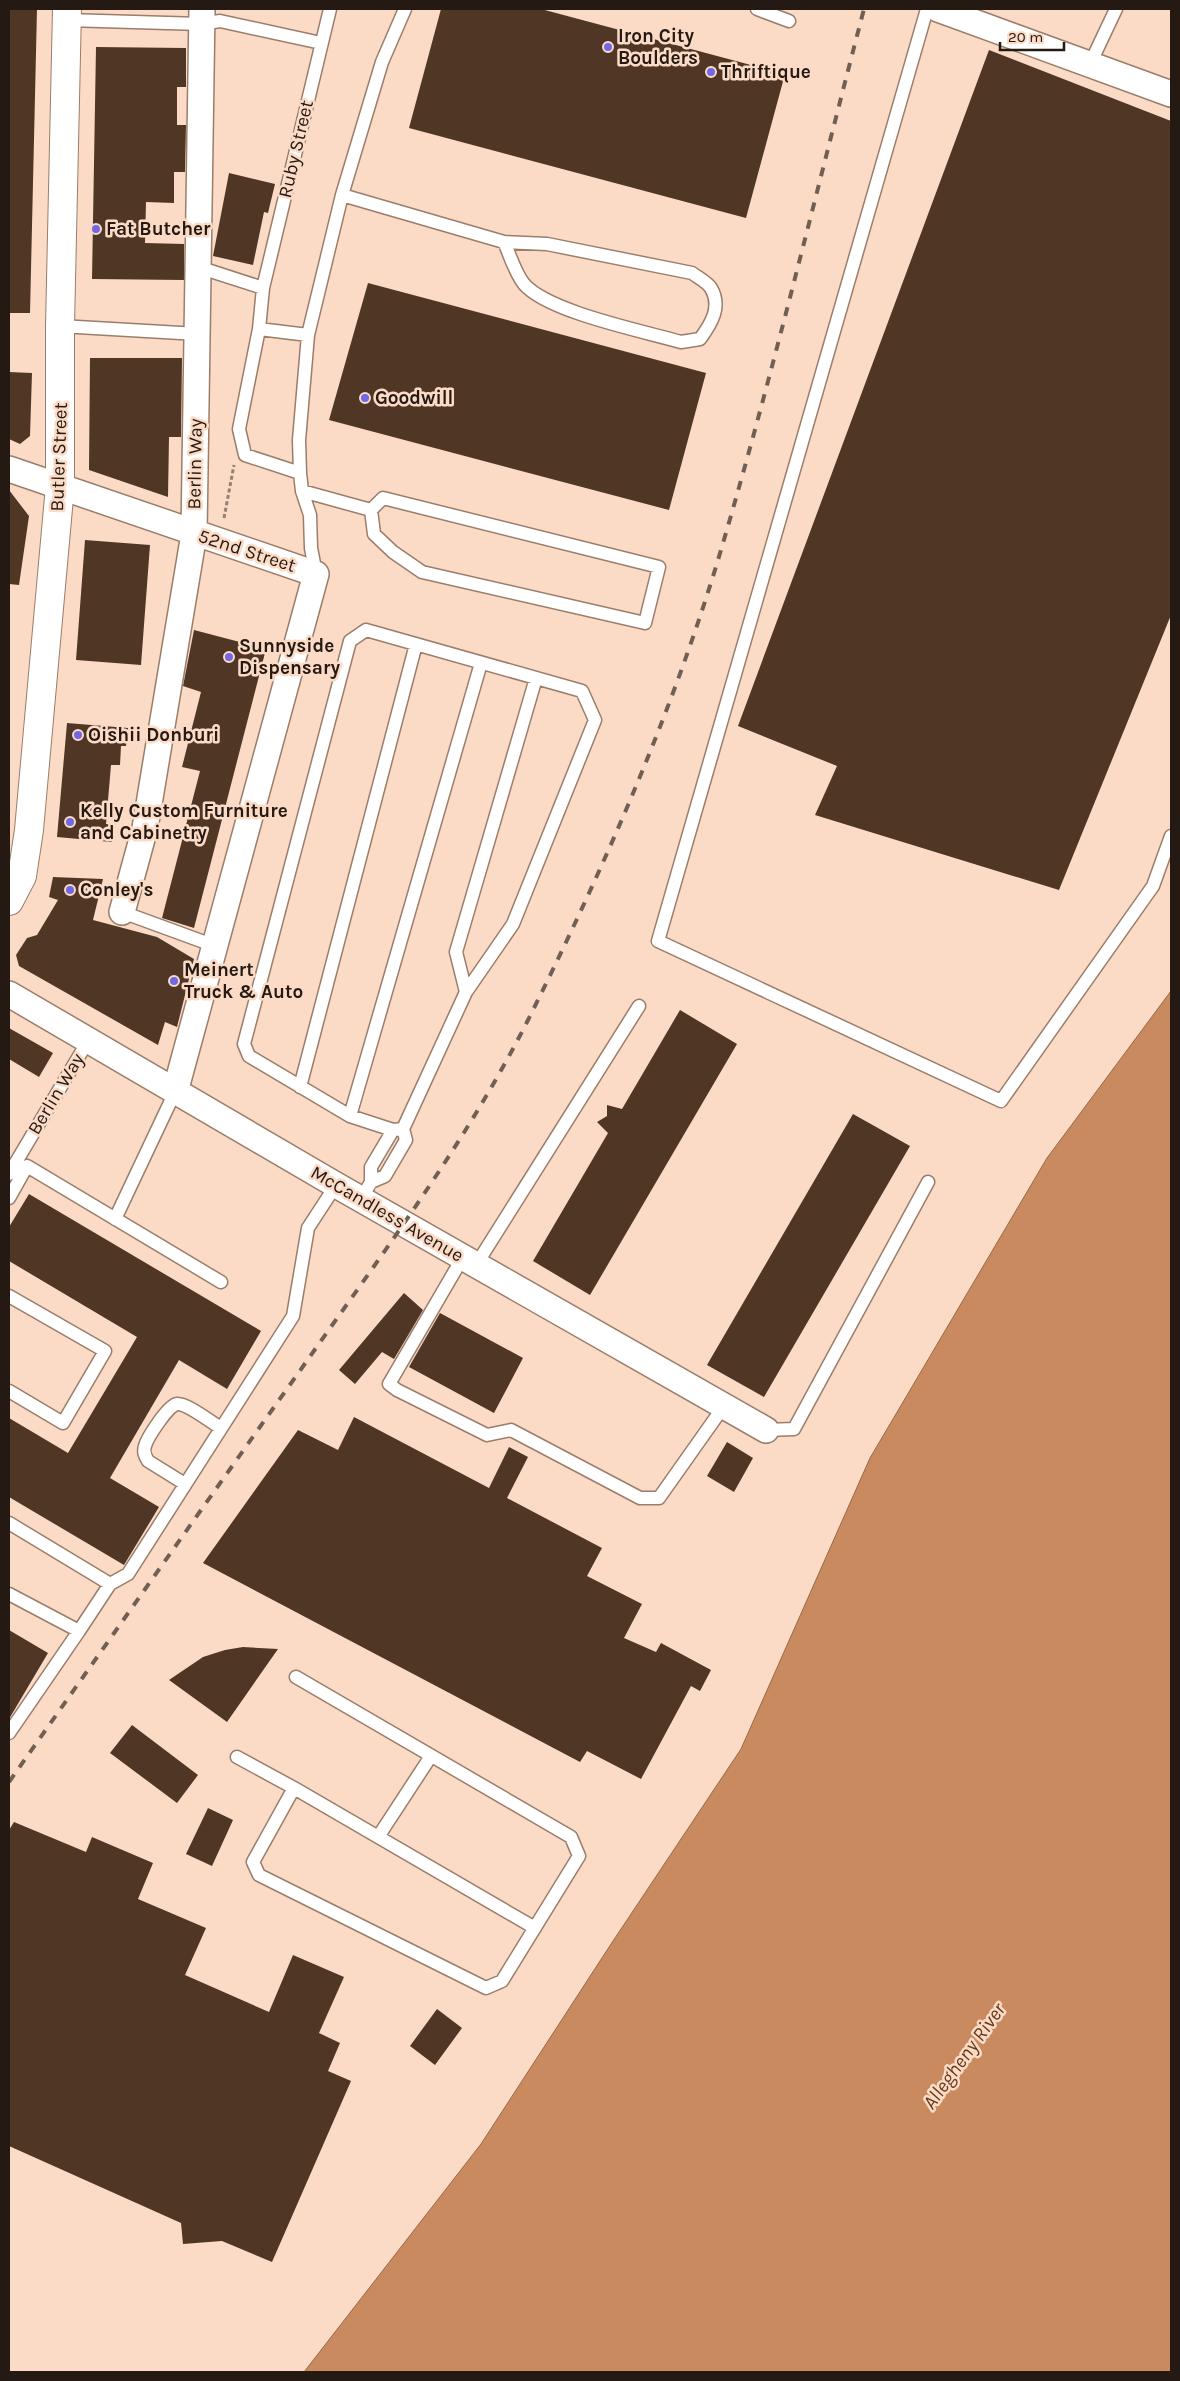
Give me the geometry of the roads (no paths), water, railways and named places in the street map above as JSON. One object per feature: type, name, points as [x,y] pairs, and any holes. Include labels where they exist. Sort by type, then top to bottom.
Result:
[{"type":"main road","name":"Butler Street","points":[[9,901],[22,876],[29,830],[60,486],[60,326],[67,14]]},
{"type":"street","points":[[938,9],[1171,94]]},
{"type":"street","name":"Berlin Way","points":[[122,912],[145,828],[194,534],[202,16]]},
{"type":"street","name":"52nd Street","points":[[9,469],[194,534],[316,574]]},
{"type":"street","points":[[175,1092],[316,574]]},
{"type":"street","name":"McCandless Avenue","points":[[9,994],[336,1185],[366,1190],[469,1261],[766,1430]]},
{"type":"lane","name":"Ruby Street","points":[[300,473],[245,455],[239,429],[258,329],[263,288],[330,9]]},
{"type":"lane","points":[[316,574],[311,548],[310,515],[302,491],[298,440],[308,335],[342,194],[382,62],[405,9]]},
{"type":"lane","points":[[757,9],[789,21]]},
{"type":"lane","points":[[927,9],[658,941],[1001,1101],[1153,886],[1171,836]]},
{"type":"lane","points":[[1090,64],[1116,9]]},
{"type":"lane","points":[[67,14],[202,16],[321,43]]},
{"type":"lane","points":[[342,194],[504,242],[547,244],[692,273],[710,287],[716,304],[712,323],[700,339],[681,342],[557,307],[536,294],[524,283],[504,242]]},
{"type":"lane","points":[[198,267],[263,288]]},
{"type":"lane","points":[[60,326],[198,334]]},
{"type":"lane","points":[[258,329],[308,335]]},
{"type":"lane","points":[[302,491],[371,510]]},
{"type":"lane","points":[[383,498],[659,567],[645,623],[422,572],[393,552],[374,534],[371,510],[383,498]]},
{"type":"lane","points":[[366,1190],[385,1176],[406,1140],[398,1130],[350,1116],[249,1056],[244,1044],[350,641],[366,630],[582,691],[595,720],[513,924],[466,992],[398,1130]]},
{"type":"lane","points":[[300,1087],[416,644]]},
{"type":"lane","points":[[350,1116],[481,663]]},
{"type":"lane","points":[[466,992],[456,952],[536,678]]},
{"type":"lane","points":[[122,912],[215,946]]},
{"type":"lane","points":[[639,1006],[469,1261],[447,1280],[389,1384],[487,1434],[511,1430],[640,1498],[659,1498],[724,1406]]},
{"type":"lane","name":"Berlin Way","points":[[9,1174],[88,1041]]},
{"type":"lane","points":[[115,1219],[175,1092]]},
{"type":"lane","points":[[9,1198],[27,1166],[221,1282]]},
{"type":"lane","points":[[766,1430],[794,1429],[928,1182]]},
{"type":"lane","points":[[9,1733],[110,1584],[128,1574],[293,1316],[308,1228],[336,1185]]},
{"type":"lane","points":[[9,1296],[105,1351],[63,1423],[9,1391]]},
{"type":"lane","points":[[185,1484],[148,1461],[144,1455],[145,1446],[169,1407],[176,1404],[184,1405],[221,1428]]},
{"type":"lane","points":[[9,1523],[110,1584]]},
{"type":"lane","points":[[9,1594],[79,1631]]},
{"type":"lane","points":[[294,1788],[253,1862],[258,1875],[486,1988],[502,1981],[579,1856],[571,1837],[296,1677]]},
{"type":"lane","points":[[378,1837],[431,1756]]},
{"type":"lane","points":[[237,1757],[535,1928]]},
{"type":"water","name":"Allegheny River","points":[[1171,991],[1171,2372],[304,2372],[481,2144],[741,1749],[870,1458],[1047,1158]]},
{"type":"railway","points":[[9,1782],[422,1198],[477,1111],[527,1022],[581,910],[632,795],[656,737],[699,619],[757,423],[864,9]]},
{"type":"place","name":"Iron City Boulders","points":[[608,47]]},
{"type":"place","name":"Thriftique","points":[[711,72]]},
{"type":"place","name":"Fat Butcher","points":[[96,229]]},
{"type":"place","name":"Goodwill","points":[[365,398]]},
{"type":"place","name":"Sunnyside Dispensary","points":[[229,657]]},
{"type":"place","name":"Oishii Donburi","points":[[78,735]]},
{"type":"place","name":"Kelly Custom Furniture and Cabinetry","points":[[70,822]]},
{"type":"place","name":"Conley's","points":[[70,890]]},
{"type":"place","name":"Meinert Truck & Auto","points":[[174,981]]}]
